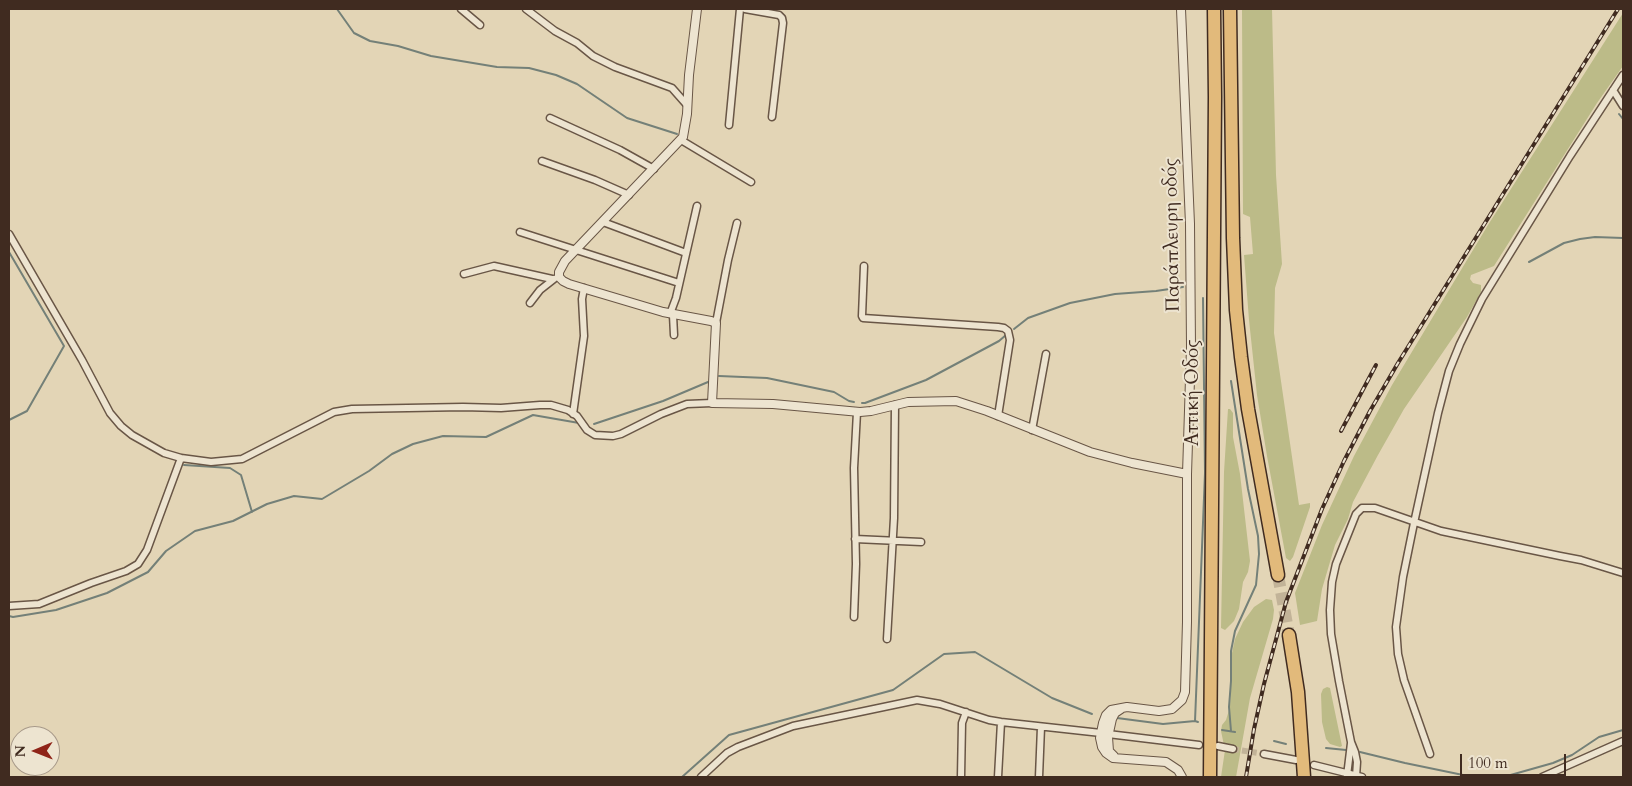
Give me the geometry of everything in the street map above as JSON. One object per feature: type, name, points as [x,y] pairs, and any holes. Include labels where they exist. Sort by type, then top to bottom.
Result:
[{"type":"highway","name":"Αττική Οδός","points":[[1210,777],[1214,9]]},
{"type":"highway","points":[[1230,9],[1233,238],[1236,310],[1248,409],[1278,575]]},
{"type":"highway","points":[[1289,635],[1298,692],[1304,777]]},
{"type":"street","points":[[461,9],[480,25]]},
{"type":"street","points":[[526,9],[593,56],[615,67],[672,88],[688,105]]},
{"type":"street","points":[[530,303],[540,290],[556,278],[565,261],[681,140],[686,127],[697,9]]},
{"type":"street","points":[[729,126],[740,9]]},
{"type":"street","points":[[745,9],[779,15],[782,18],[772,117]]},
{"type":"street","name":"Παράπλευρη οδός","points":[[1104,734],[1115,713],[1127,707],[1159,711],[1172,709],[1182,700],[1185,692],[1188,622],[1187,474],[1191,338],[1190,224],[1181,9]]},
{"type":"street","points":[[1430,754],[1404,680],[1398,654],[1396,627],[1403,577],[1414,523],[1449,371],[1482,299],[1570,156],[1623,75]]},
{"type":"street","points":[[1613,90],[1623,106]]},
{"type":"street","points":[[550,118],[620,150],[654,169]]},
{"type":"street","points":[[681,140],[750,182]]},
{"type":"street","points":[[542,161],[595,180],[629,195]]},
{"type":"street","points":[[674,335],[672,314],[697,206]]},
{"type":"street","points":[[603,222],[686,253]]},
{"type":"street","points":[[712,403],[716,323],[737,223]]},
{"type":"street","points":[[520,232],[679,283]]},
{"type":"street","points":[[9,234],[82,360],[110,413],[132,435],[164,453],[181,458],[211,462],[242,459],[334,412],[352,408],[501,408],[540,404],[558,407],[573,414],[594,435],[613,436],[687,404],[773,404],[857,412],[871,411],[895,404],[956,401],[969,404],[1098,455],[1187,474]]},
{"type":"street","points":[[464,274],[494,266],[556,278],[569,284],[672,314],[716,323]]},
{"type":"street","points":[[864,266],[863,318],[998,327],[1004,328],[1008,332],[1010,340],[998,416]]},
{"type":"street","points":[[573,414],[584,336],[582,299],[584,288]]},
{"type":"street","points":[[1032,430],[1046,354]]},
{"type":"street","points":[[887,639],[893,541],[895,404]]},
{"type":"street","points":[[854,617],[854,468],[857,412]]},
{"type":"street","points":[[9,606],[39,604],[91,583],[126,572],[138,564],[147,550],[181,458]]},
{"type":"street","points":[[1314,765],[1358,777],[1357,762],[1351,742],[1336,662],[1330,620],[1330,596],[1336,564],[1356,514],[1362,508],[1375,508],[1414,523],[1581,560],[1623,573]]},
{"type":"street","points":[[855,539],[921,542]]},
{"type":"street","points":[[701,777],[720,758],[738,747],[793,726],[917,700],[940,704],[1001,722],[1199,745]]},
{"type":"street","points":[[961,777],[962,723],[966,712]]},
{"type":"street","points":[[998,777],[1001,722]]},
{"type":"street","points":[[1039,777],[1041,727]]},
{"type":"street","points":[[1104,734],[1109,751],[1114,756],[1120,759],[1166,762],[1178,770],[1182,777]]},
{"type":"street","points":[[1542,777],[1623,741]]},
{"type":"street","points":[[1347,775],[1351,742]]},
{"type":"street","points":[[1218,746],[1233,749]]},
{"type":"street","points":[[1264,754],[1296,760]]},
{"type":"shaded area","points":[[1242,9],[1272,9],[1276,175],[1282,264],[1275,288],[1274,333],[1299,505],[1310,503],[1293,557],[1290,561],[1286,558],[1267,456],[1257,395],[1249,320],[1244,255],[1253,254],[1250,217],[1243,214]]},
{"type":"shaded area","points":[[1623,13],[1623,66],[1597,103],[1494,266],[1471,275],[1470,279],[1473,283],[1481,285],[1481,292],[1467,317],[1404,409],[1353,502],[1348,519],[1335,545],[1322,589],[1317,621],[1300,625],[1295,593],[1322,525],[1354,456],[1392,385],[1488,225]]},
{"type":"shaded area","points":[[1228,409],[1233,413],[1233,437],[1240,474],[1250,561],[1248,572],[1243,582],[1239,609],[1234,621],[1225,630],[1221,628],[1224,472]]},
{"type":"shaded area","points":[[1266,599],[1272,600],[1273,619],[1250,698],[1236,777],[1221,777],[1225,750],[1221,731],[1230,707],[1232,653],[1235,639],[1243,622],[1254,607]]},
{"type":"shaded area","points":[[1330,688],[1342,746],[1340,747],[1330,744],[1326,739],[1322,722],[1321,694],[1323,689]]},
{"type":"waterway","points":[[337,9],[354,33],[370,41],[398,46],[431,56],[497,67],[529,68],[556,75],[577,84],[627,118],[677,134]]},
{"type":"waterway","points":[[1619,114],[1623,119]]},
{"type":"waterway","points":[[1529,262],[1564,243],[1595,237],[1623,238]]},
{"type":"waterway","points":[[9,252],[64,346],[27,411],[9,420]]},
{"type":"waterway","points":[[1014,329],[1028,318],[1070,303],[1115,294],[1183,287]]},
{"type":"waterway","points":[[1198,722],[1195,721],[1205,473],[1203,298]]},
{"type":"waterway","points":[[862,403],[926,380],[999,341],[1006,335]]},
{"type":"waterway","points":[[719,376],[767,378],[834,392],[854,402]]},
{"type":"waterway","points":[[1231,381],[1248,489],[1258,536],[1259,554],[1256,585],[1235,631],[1231,651],[1229,707],[1231,731]]},
{"type":"waterway","points":[[594,424],[663,401],[708,382]]},
{"type":"waterway","points":[[9,616],[56,610],[107,593],[148,572],[166,551],[195,531],[233,521],[267,504],[294,496],[322,499],[369,471],[392,454],[413,444],[443,436],[486,437],[533,415],[579,423]]},
{"type":"waterway","points":[[184,465],[230,468],[241,475],[252,512]]},
{"type":"waterway","points":[[682,777],[729,735],[893,690],[944,654],[975,652],[1052,698],[1092,714]]},
{"type":"waterway","points":[[1117,718],[1163,724],[1195,721]]},
{"type":"waterway","points":[[1222,730],[1235,732]]},
{"type":"waterway","points":[[1360,752],[1463,775],[1507,776],[1553,763],[1572,755],[1599,737],[1623,730]]},
{"type":"waterway","points":[[1274,741],[1286,744]]},
{"type":"waterway","points":[[1326,748],[1346,750]]},
{"type":"tunnel","points":[[1278,575],[1289,635]]},
{"type":"tunnel","points":[[1233,749],[1264,754]]},
{"type":"railway","points":[[1246,777],[1264,684],[1286,602],[1322,509],[1344,461],[1398,363],[1618,9]]},
{"type":"railway","points":[[1341,431],[1376,365]]}]
